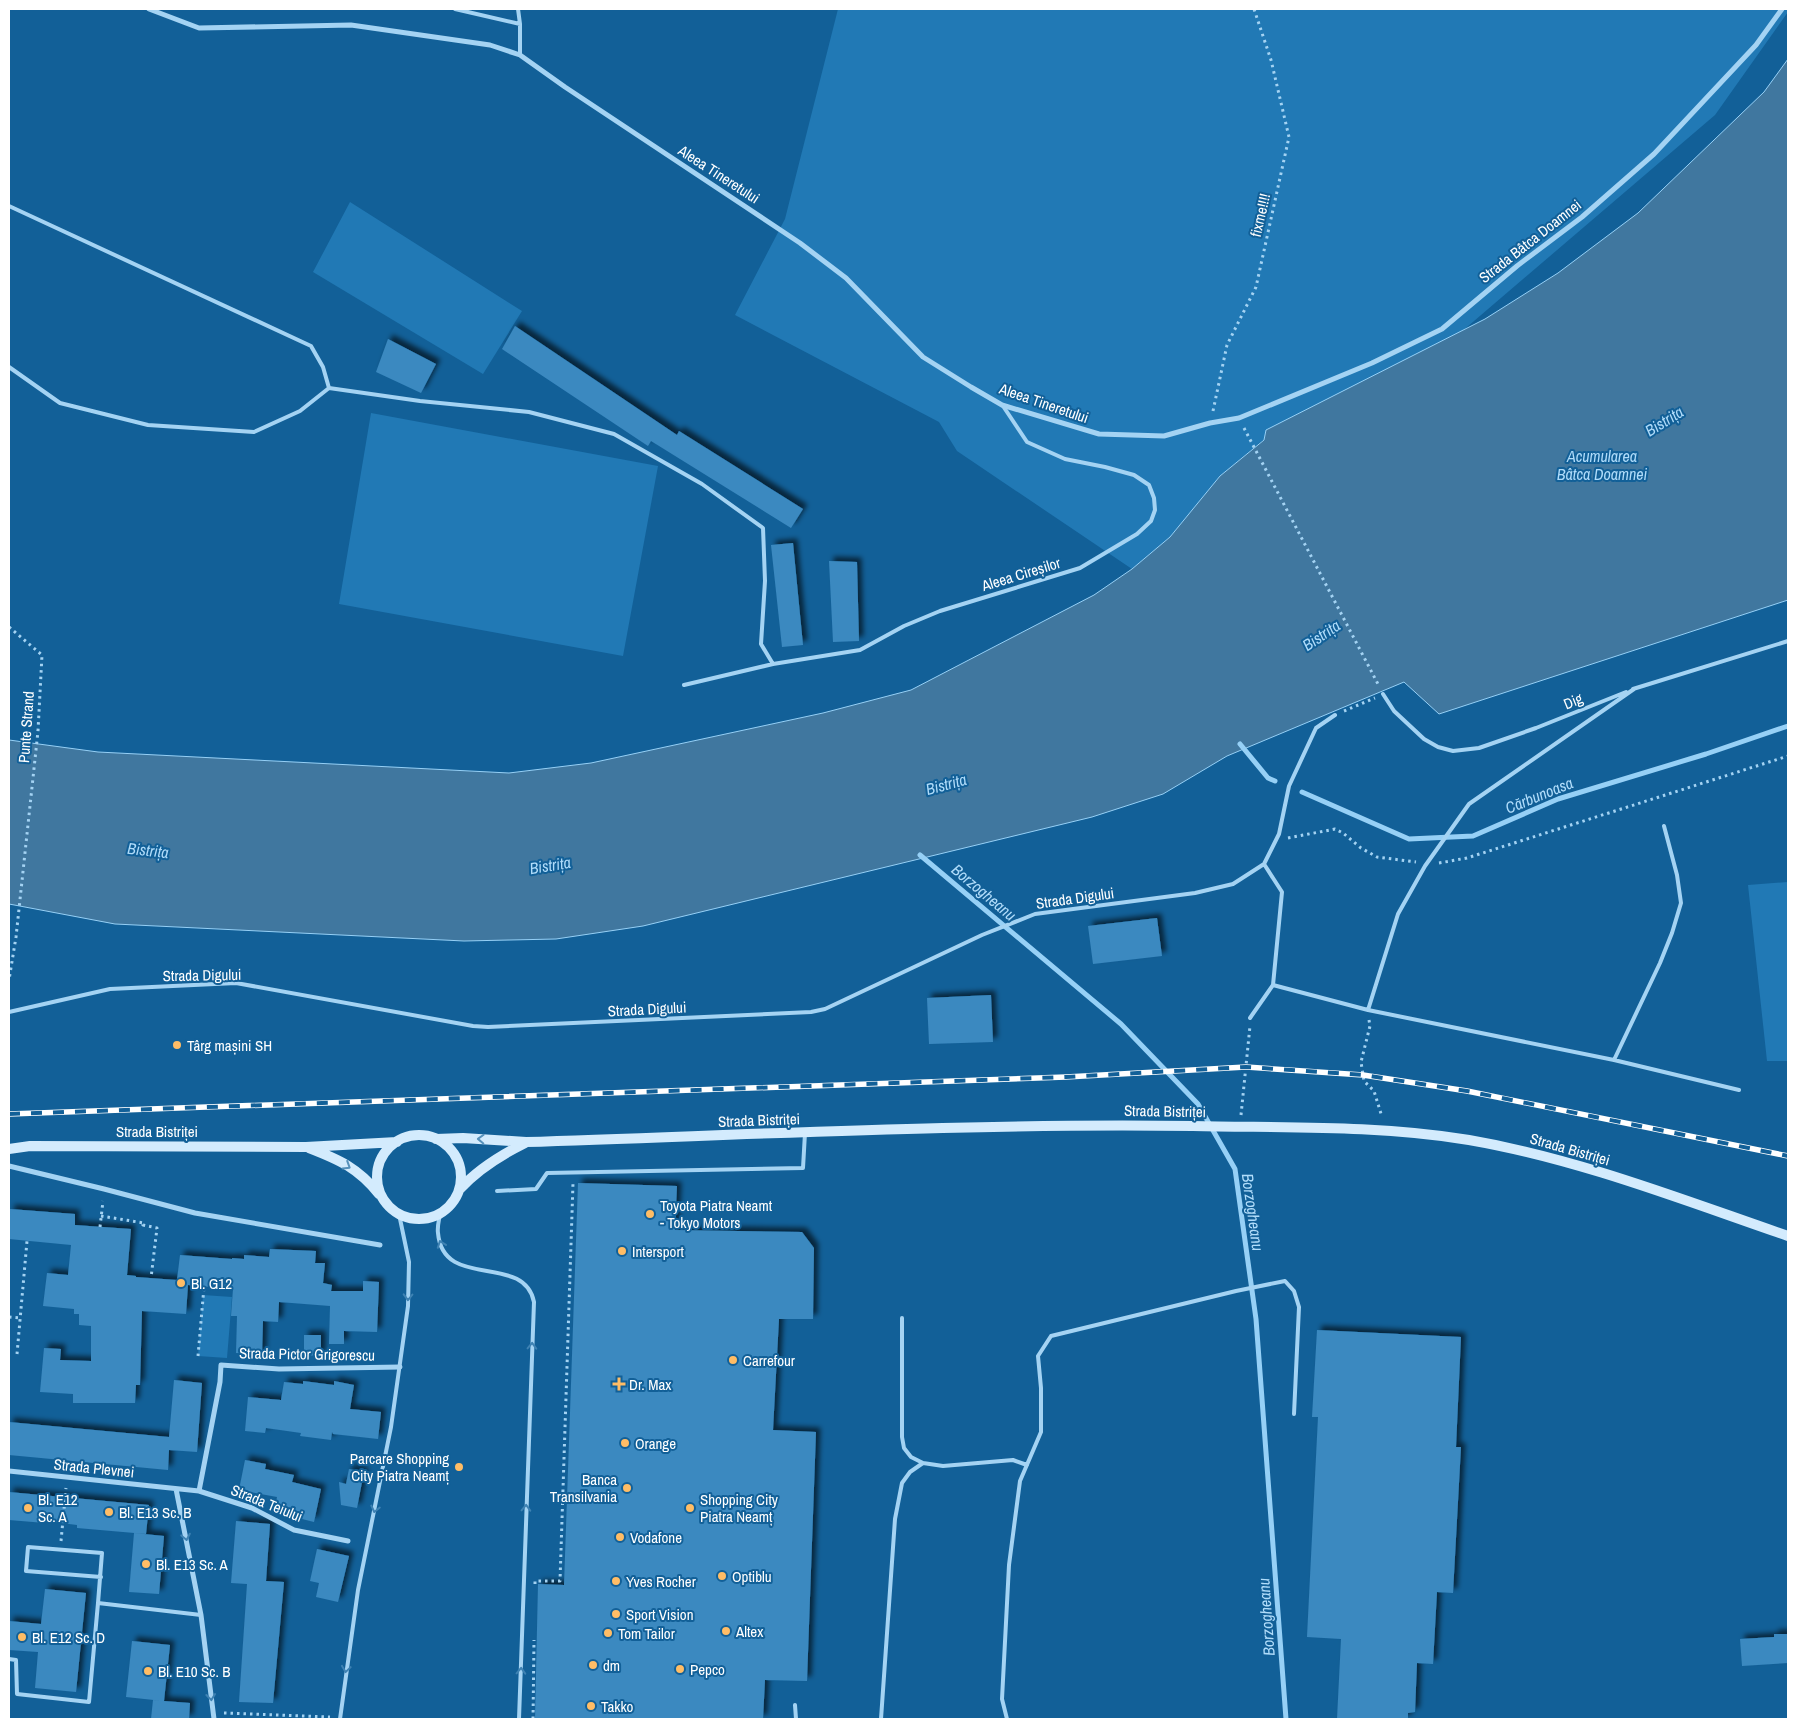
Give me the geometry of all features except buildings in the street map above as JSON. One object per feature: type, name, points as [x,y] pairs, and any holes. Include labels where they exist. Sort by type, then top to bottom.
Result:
[{"type":"main road","name":"Strada Bistriței","points":[[436,1139],[463,1138],[526,1142],[1021,1126],[1240,1127],[1387,1132],[1465,1140],[1518,1149],[1595,1171],[1788,1236]]},
{"type":"main road","points":[[423,1136],[436,1139],[454,1155],[460,1166],[459,1190],[448,1208],[440,1214],[427,1219],[412,1219],[399,1214],[389,1206],[382,1196],[378,1184],[379,1166],[388,1150],[397,1142],[409,1137],[423,1136]]},
{"type":"main road","name":"Strada Bistriței","points":[[9,1149],[30,1146],[306,1147],[397,1142]]},
{"type":"main road","name":"Strada Bistriței","points":[[459,1190],[471,1176],[502,1155],[526,1142]]},
{"type":"main road","name":"Strada Bistriței","points":[[306,1147],[336,1158],[352,1168],[366,1178],[382,1196]]},
{"type":"street","name":"Aleea Tineretului","points":[[149,9],[199,28],[351,25],[490,45],[520,55],[800,243],[846,278],[922,357],[1002,405],[1099,434],[1164,436],[1239,418]]},
{"type":"street","name":"Strada Bâtca Doamnei","points":[[1239,418],[1372,362],[1442,329],[1517,266],[1582,217],[1654,154],[1756,46],[1782,9]]},
{"type":"street","points":[[9,1166],[104,1188],[196,1213],[380,1245]]},
{"type":"street","name":"Strada Pictor Grigorescu","points":[[199,1491],[220,1382],[221,1365],[279,1369],[400,1367]]},
{"type":"street","name":"Strada Plevnei","points":[[9,1471],[176,1489]]},
{"type":"street","points":[[176,1489],[201,1615],[214,1719]]},
{"type":"street","name":"Strada Teiului","points":[[176,1489],[199,1491],[252,1508],[294,1530],[348,1541]]},
{"type":"lane","points":[[455,9],[520,24]]},
{"type":"lane","points":[[518,9],[520,55]]},
{"type":"lane","points":[[9,206],[311,346],[323,367],[329,388]]},
{"type":"lane","points":[[9,367],[60,403],[148,425],[254,432],[300,411],[329,388],[420,401],[529,412],[614,434],[702,484],[763,528],[765,581],[762,644],[773,664]]},
{"type":"lane","name":"Aleea Cireșilor","points":[[684,685],[773,664],[860,650],[904,626],[940,611],[1080,568],[1137,534],[1151,521],[1155,510],[1154,498],[1149,485],[1134,476],[1105,467],[1065,459],[1027,442],[1002,405]]},
{"type":"lane","name":"Dig","points":[[1384,694],[1394,711],[1424,739],[1438,747],[1453,751],[1479,748],[1536,728],[1634,689],[1788,641]]},
{"type":"lane","points":[[1368,1010],[1398,914],[1425,866],[1469,804],[1634,689]]},
{"type":"lane","points":[[1250,1018],[1273,985],[1282,892],[1264,864],[1277,838],[1289,786],[1308,744],[1316,728],[1335,715]]},
{"type":"lane","points":[[1614,1060],[1660,963],[1681,903],[1677,875],[1664,826]]},
{"type":"lane","name":"Strada Digului","points":[[9,1012],[110,989],[236,983],[473,1026],[488,1027],[811,1012],[825,1009],[982,935],[1035,914],[1195,893],[1233,884],[1264,864]]},
{"type":"lane","points":[[1273,985],[1368,1010],[1614,1060],[1739,1090]]},
{"type":"lane","points":[[497,1191],[536,1189],[547,1173],[803,1168],[805,1133]]},
{"type":"lane","points":[[340,1719],[358,1590],[391,1427],[408,1306],[409,1262],[399,1214]]},
{"type":"lane","points":[[440,1214],[438,1232],[441,1247],[449,1260],[470,1268],[513,1276],[532,1292],[534,1302],[519,1719]]},
{"type":"lane","points":[[1007,1719],[1002,1699],[1009,1565],[1020,1481],[1041,1432],[1041,1388],[1038,1356],[1051,1336],[1285,1281],[1294,1291],[1299,1307],[1294,1414]]},
{"type":"lane","points":[[902,1318],[902,1437],[904,1448],[911,1457],[923,1463],[942,1466],[1013,1460],[1027,1465]]},
{"type":"lane","points":[[881,1719],[894,1519],[902,1483],[910,1472],[923,1463]]},
{"type":"lane","points":[[9,1659],[16,1660],[17,1694],[89,1702],[98,1603],[100,1578],[102,1553],[28,1547],[26,1571],[100,1578]]},
{"type":"lane","points":[[98,1603],[201,1615]]},
{"type":"lane","points":[[795,1705],[796,1719]]},
{"type":"path","name":"fixme!!!!","points":[[1210,424],[1227,345],[1256,287],[1289,138],[1271,60],[1254,9]]},
{"type":"path","points":[[1239,418],[1384,694],[1335,715]]},
{"type":"path","name":"Punte Strand","points":[[9,628],[42,655],[36,749],[16,937],[9,980]]},
{"type":"path","points":[[1277,838],[1293,838],[1309,833],[1335,829],[1377,858],[1412,861],[1425,866],[1467,858],[1788,756]]},
{"type":"path","points":[[1368,1010],[1370,1026],[1361,1062],[1364,1081],[1374,1092],[1387,1132]]},
{"type":"path","points":[[1240,1127],[1250,1018]]},
{"type":"path","points":[[535,1591],[535,1581],[560,1582],[574,1172]]},
{"type":"path","points":[[100,1227],[103,1201]]},
{"type":"path","points":[[101,1216],[144,1222],[143,1225],[157,1228],[151,1278]]},
{"type":"path","points":[[17,1354],[27,1241]]},
{"type":"path","points":[[198,1356],[204,1286]]},
{"type":"path","points":[[9,1318],[20,1318]]},
{"type":"path","points":[[60,1549],[67,1477]]},
{"type":"path","points":[[533,1719],[534,1630]]},
{"type":"path","points":[[213,1712],[340,1719]]},
{"type":"shaded area","points":[[838,9],[1788,9],[1788,12],[1715,115],[1453,339],[1263,440],[1220,476],[1170,537],[1132,569],[957,451],[939,422],[735,315],[785,219]]},
{"type":"shaded area","points":[[350,202],[522,311],[483,374],[313,272]]},
{"type":"shaded area","points":[[371,413],[658,466],[623,656],[339,604]]},
{"type":"shaded area","points":[[1788,882],[1788,1061],[1767,1061],[1748,885]]},
{"type":"shaded area","points":[[203,1295],[232,1297],[227,1358],[198,1356]]},
{"type":"water","points":[[1788,59],[1788,600],[1439,714],[1404,682],[1227,756],[1163,794],[1092,817],[643,926],[556,939],[464,941],[115,924],[9,904],[9,740],[98,752],[509,773],[591,763],[823,713],[911,690],[1094,595],[1132,569],[1170,537],[1220,476],[1264,440],[1266,430],[1485,319],[1558,273],[1638,213],[1764,92]]},
{"type":"waterway","name":"Cărbunoasa","points":[[1302,792],[1409,839],[1473,836],[1558,799],[1706,754],[1788,726]]},
{"type":"waterway","points":[[1240,744],[1268,778],[1275,781]]},
{"type":"waterway","name":"Borzogheanu","points":[[920,855],[1121,1024],[1198,1104],[1235,1169],[1256,1319],[1286,1719]]},
{"type":"railway","points":[[9,1114],[1066,1077],[1246,1067],[1363,1075],[1467,1091],[1788,1156]]},
{"type":"place","name":"Târg mașini SH","points":[[177,1045]]},
{"type":"place","name":"Toyota Piatra Neamt - Tokyo Motors","points":[[650,1214]]},
{"type":"place","name":"Intersport","points":[[622,1251]]},
{"type":"place","name":"Bl. G12","points":[[181,1283]]},
{"type":"place","name":"Carrefour","points":[[733,1360]]},
{"type":"place","name":"Dr. Max","points":[[619,1384]]},
{"type":"place","name":"Orange","points":[[625,1443]]},
{"type":"place","name":"Parcare Shopping City Piatra Neamț","points":[[459,1467]]},
{"type":"place","name":"Banca Transilvania","points":[[627,1488]]},
{"type":"place","name":"Bl. E12 Sc. A","points":[[28,1508]]},
{"type":"place","name":"Shopping City Piatra Neamț","points":[[690,1508]]},
{"type":"place","name":"Bl. E13 Sc. B","points":[[109,1512]]},
{"type":"place","name":"Vodafone","points":[[620,1537]]},
{"type":"place","name":"Bl. E13 Sc. A","points":[[146,1564]]},
{"type":"place","name":"Optiblu","points":[[722,1576]]},
{"type":"place","name":"Yves Rocher","points":[[616,1581]]},
{"type":"place","name":"Sport Vision","points":[[616,1614]]},
{"type":"place","name":"Altex","points":[[726,1631]]},
{"type":"place","name":"Tom Tailor","points":[[608,1633]]},
{"type":"place","name":"Bl. E12 Sc. D","points":[[22,1637]]},
{"type":"place","name":"dm","points":[[593,1665]]},
{"type":"place","name":"Pepco","points":[[680,1669]]},
{"type":"place","name":"Bl. E10 Sc. B","points":[[148,1671]]},
{"type":"place","name":"Takko","points":[[591,1706]]},
{"type":"water label","name":"Bistrița","points":[[1664,421]]},
{"type":"water label","name":"Acumularea Bâtca Doamnei","points":[[1602,465]]},
{"type":"water label","name":"Bistrița","points":[[1321,635]]},
{"type":"water label","name":"Bistrița","points":[[946,784]]},
{"type":"water label","name":"Bistrița","points":[[148,850]]},
{"type":"water label","name":"Bistrița","points":[[550,865]]}]
